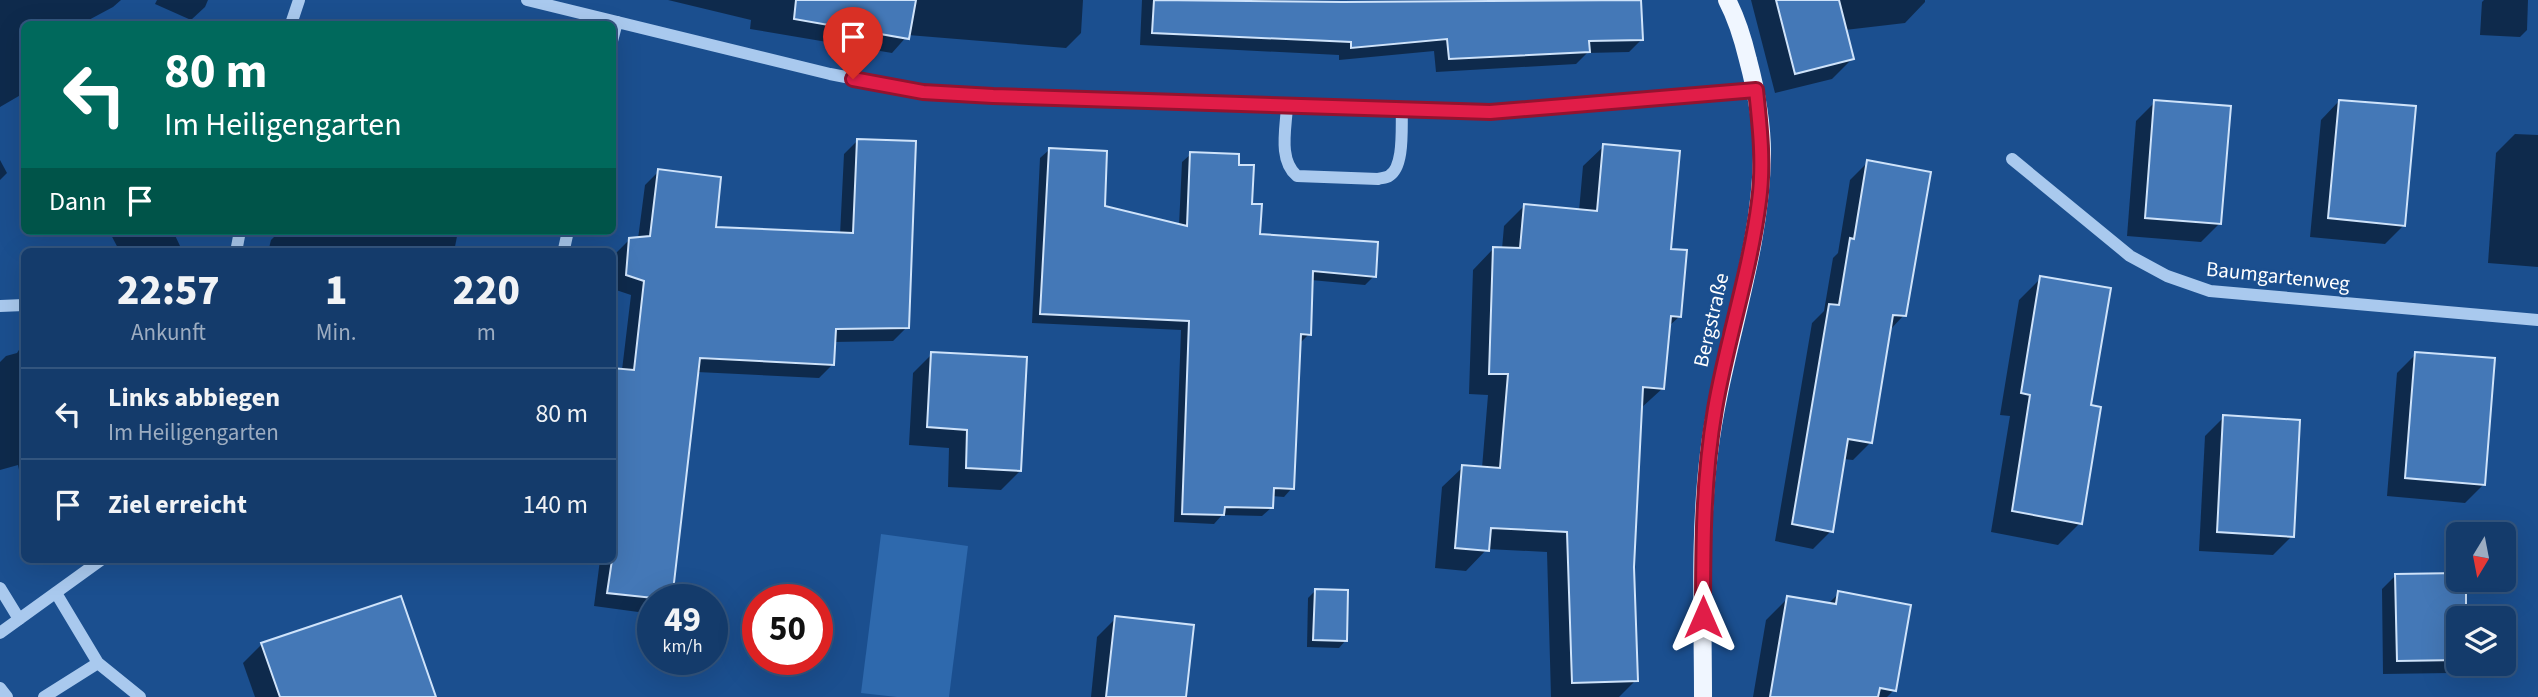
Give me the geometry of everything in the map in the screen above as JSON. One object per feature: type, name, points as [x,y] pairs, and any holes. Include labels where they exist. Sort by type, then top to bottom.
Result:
[{"type":"main road","name":"Bergstraße","points":[[1703,697],[1702,533],[1709,454],[1723,368],[1760,199],[1762,152],[1756,90],[1741,32],[1727,0]]},
{"type":"street","points":[[292,21],[299,0]]},
{"type":"street","points":[[527,0],[613,21]]},
{"type":"street","points":[[616,26],[617,22],[830,74],[923,92],[1016,98],[1490,112],[1756,90]]},
{"type":"street","points":[[1287,106],[1286,159],[1290,170],[1297,176],[1378,179],[1389,176],[1400,160],[1402,109]]},
{"type":"street","name":"Baumgartenweg","points":[[2012,159],[2130,256],[2167,276],[2210,291],[2538,320]]},
{"type":"street","points":[[564,248],[567,235]]},
{"type":"street","points":[[0,306],[21,304]]},
{"type":"street","points":[[0,633],[97,563]]},
{"type":"street","points":[[0,587],[19,619]]},
{"type":"street","points":[[56,593],[98,663],[140,697]]},
{"type":"street","points":[[44,697],[98,663]]},
{"type":"street","points":[[0,688],[7,697]]},
{"type":"shaded area","points":[[881,534],[968,546],[949,697],[897,697],[861,693]]},
{"type":"building","points":[[796,0],[916,0],[909,39],[794,19]]},
{"type":"building","points":[[1154,0],[1641,0],[1643,40],[1589,41],[1590,52],[1449,59],[1447,39],[1351,48],[1351,42],[1152,33]]},
{"type":"building","points":[[1776,0],[1839,0],[1854,59],[1795,74]]},
{"type":"building","points":[[2154,100],[2231,106],[2221,224],[2145,218]]},
{"type":"building","points":[[2339,100],[2416,106],[2405,226],[2328,218]]},
{"type":"building","points":[[857,139],[916,141],[909,328],[836,329],[834,365],[700,358],[674,584],[637,584],[637,596],[607,593],[612,563],[616,563],[616,368],[634,370],[644,281],[626,275],[629,238],[650,236],[658,169],[721,177],[716,227],[853,233]]},
{"type":"building","points":[[1603,144],[1680,151],[1671,249],[1687,250],[1681,317],[1671,316],[1664,389],[1643,387],[1634,567],[1638,681],[1572,683],[1567,532],[1491,528],[1489,551],[1455,548],[1462,465],[1500,468],[1508,374],[1489,374],[1493,247],[1520,248],[1524,204],[1597,211]]},
{"type":"building","points":[[1049,148],[1107,151],[1105,206],[1187,226],[1190,152],[1239,154],[1239,165],[1254,165],[1252,204],[1262,204],[1260,234],[1378,242],[1376,277],[1313,271],[1311,335],[1301,334],[1294,489],[1274,488],[1273,508],[1225,507],[1224,515],[1182,514],[1189,321],[1040,314]]},
{"type":"building","points":[[1867,160],[1931,172],[1906,316],[1893,315],[1872,443],[1848,439],[1833,532],[1792,524],[1829,304],[1839,305],[1850,238],[1854,239]]},
{"type":"building","points":[[2040,276],[2111,288],[2091,405],[2101,407],[2082,524],[2012,511],[2030,395],[2021,393]]},
{"type":"building","points":[[931,352],[1027,357],[1021,471],[966,468],[967,430],[927,427]]},
{"type":"building","points":[[2415,352],[2495,358],[2485,485],[2405,478]]},
{"type":"building","points":[[2223,415],[2300,420],[2294,537],[2217,532]]},
{"type":"building","points":[[2446,573],[2446,592],[2466,592],[2466,606],[2446,606],[2446,660],[2397,661],[2395,574]]},
{"type":"building","points":[[1315,589],[1348,590],[1347,641],[1313,640]]},
{"type":"building","points":[[1838,591],[1911,605],[1896,691],[1880,688],[1878,697],[1770,697],[1787,596],[1836,604]]},
{"type":"building","points":[[401,596],[436,697],[280,697],[261,643]]},
{"type":"building","points":[[1115,616],[1194,625],[1186,697],[1106,697]]},
{"type":"route","points":[[853,79],[923,92],[993,96],[1490,112],[1756,90],[1762,152],[1760,199],[1723,368],[1709,454],[1702,533],[1703,617]]}]
